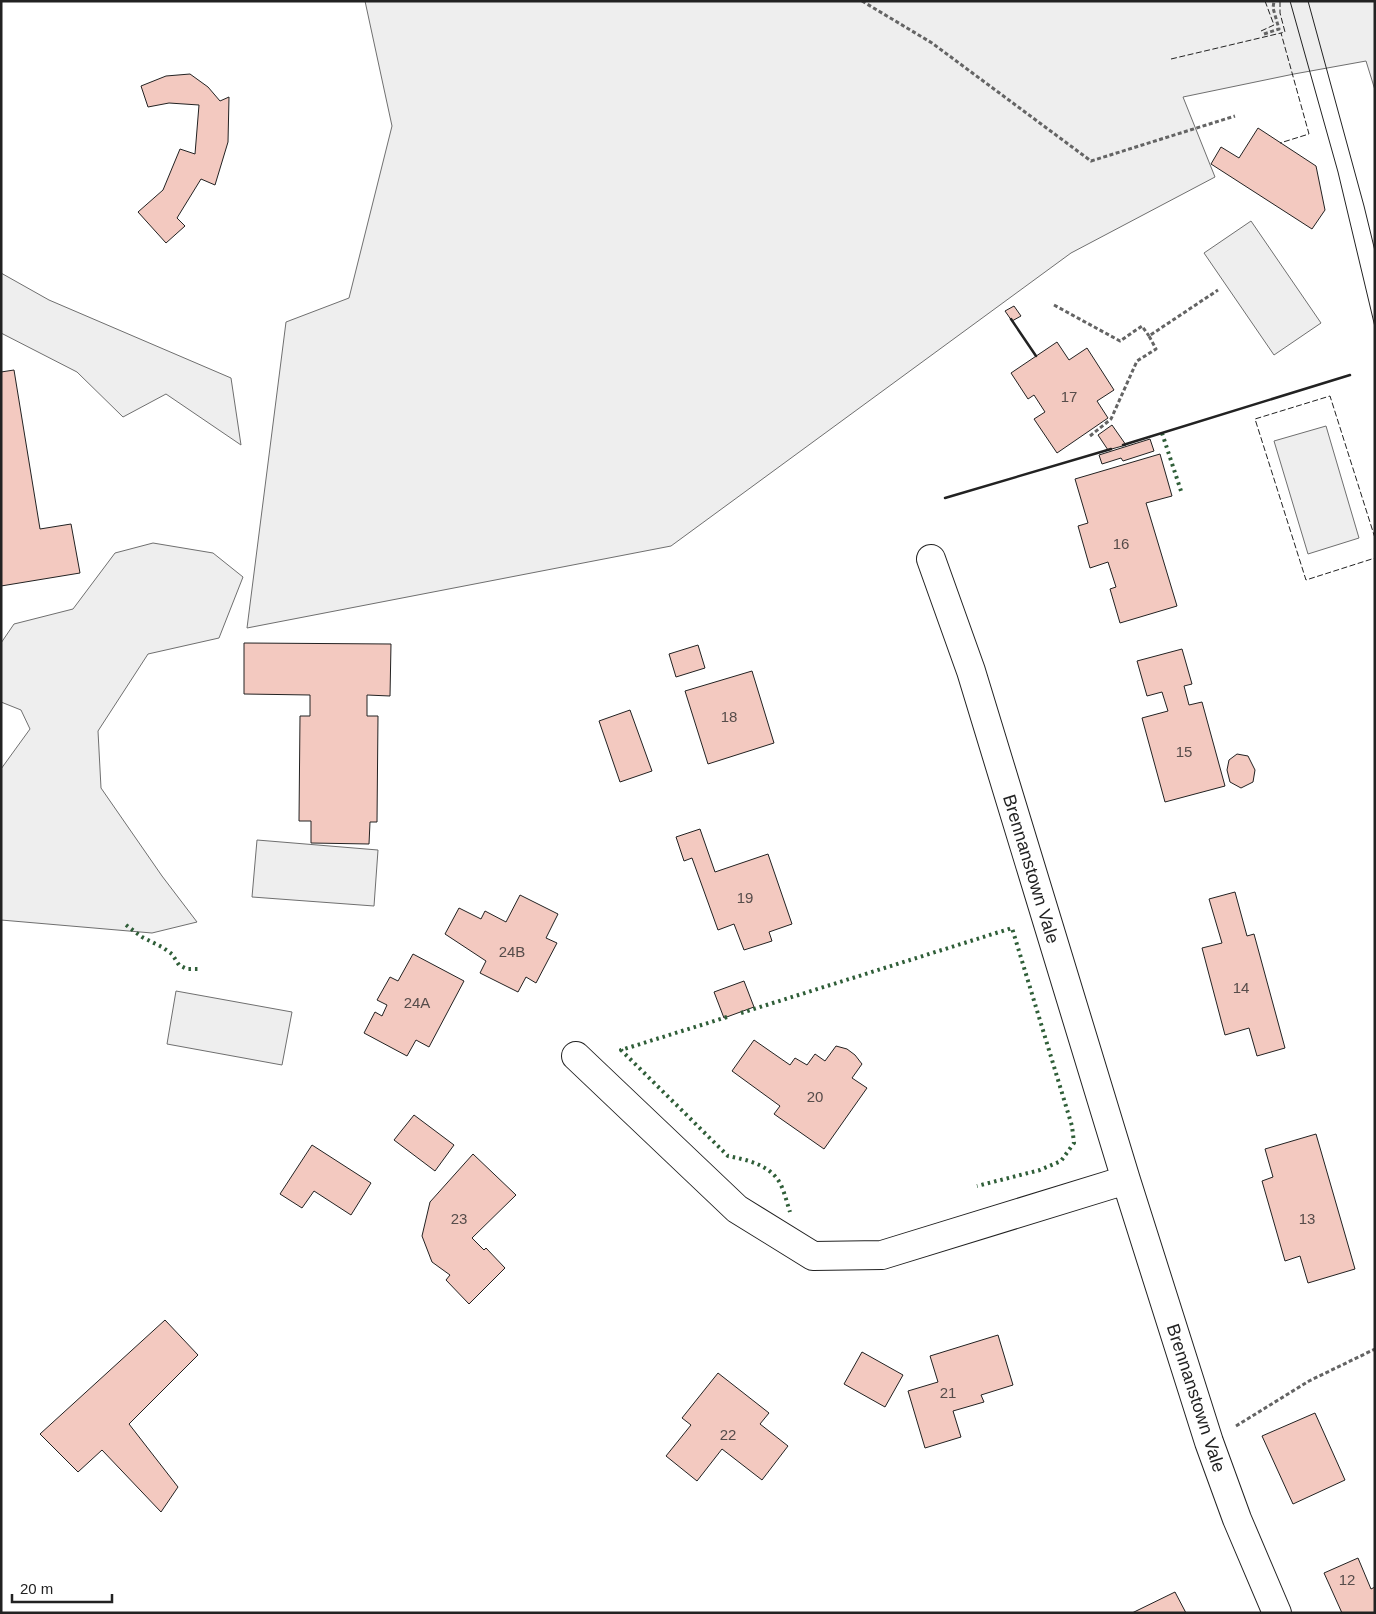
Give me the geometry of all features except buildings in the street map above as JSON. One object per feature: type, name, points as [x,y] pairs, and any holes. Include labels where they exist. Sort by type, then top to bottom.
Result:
[{"type":"street","name":"Brennanstown Vale","points":[[930,559],[971,671],[1126,1180],[1209,1442],[1237,1520],[1278,1613]]},
{"type":"street","points":[[576,1056],[737,1209],[813,1256],[882,1254],[1126,1180]]},
{"type":"path","points":[[862,1],[932,43],[1091,161],[1235,116]]},
{"type":"path","points":[[1264,34],[1279,29],[1273,8],[1274,1]]},
{"type":"path","points":[[1149,336],[1218,290]]},
{"type":"path","points":[[1054,305],[1120,341],[1142,326],[1156,350],[1137,361],[1112,419],[1090,436]]},
{"type":"path","points":[[1209,1442],[1309,1382],[1375,1350]]},
{"type":"shaded area","points":[[365,1],[1375,1],[1375,90],[1366,61],[1183,97],[1215,177],[1071,253],[671,546],[247,628],[286,322],[349,298],[392,126]]},
{"type":"shaded area","points":[[1251,221],[1321,323],[1274,355],[1204,253]]},
{"type":"shaded area","points":[[1,273],[49,300],[231,378],[241,445],[166,394],[123,417],[77,372],[1,333]]},
{"type":"shaded area","points":[[1326,426],[1359,538],[1308,554],[1274,441]]},
{"type":"shaded area","points":[[153,543],[213,553],[243,577],[219,638],[148,654],[98,731],[101,788],[162,876],[197,922],[152,933],[1,920],[1,769],[30,729],[21,710],[1,702],[1,643],[14,624],[73,609],[115,553]]},
{"type":"shaded area","points":[[257,840],[378,850],[374,906],[252,897]]},
{"type":"shaded area","points":[[176,991],[292,1012],[282,1065],[167,1044]]},
{"type":"tram line","points":[[1290,1],[1338,172],[1375,327]]},
{"type":"tram line","points":[[1308,1],[1375,251]]},
{"type":"hedge","points":[[1162,433],[1181,491]]},
{"type":"hedge","points":[[126,925],[142,937],[172,954],[179,965],[187,969],[199,969]]},
{"type":"hedge","points":[[741,1013],[1012,928],[1072,1126],[1074,1143],[1061,1161],[1040,1170],[977,1186]]},
{"type":"hedge","points":[[727,1017],[621,1050],[728,1156],[758,1164],[777,1178],[790,1212]]},
{"type":"fence","points":[[1261,31],[1274,25],[1265,1]]},
{"type":"fence","points":[[1280,1],[1280,13],[1285,32],[1281,33]]},
{"type":"fence","points":[[1171,59],[1281,33],[1309,134],[1280,143]]},
{"type":"fence","points":[[1375,538],[1330,396],[1255,419],[1306,580],[1375,558]]},
{"type":"wall","points":[[1011,319],[1036,356]]},
{"type":"wall","points":[[1123,445],[1350,375]]},
{"type":"wall","points":[[945,498],[1111,449]]}]
